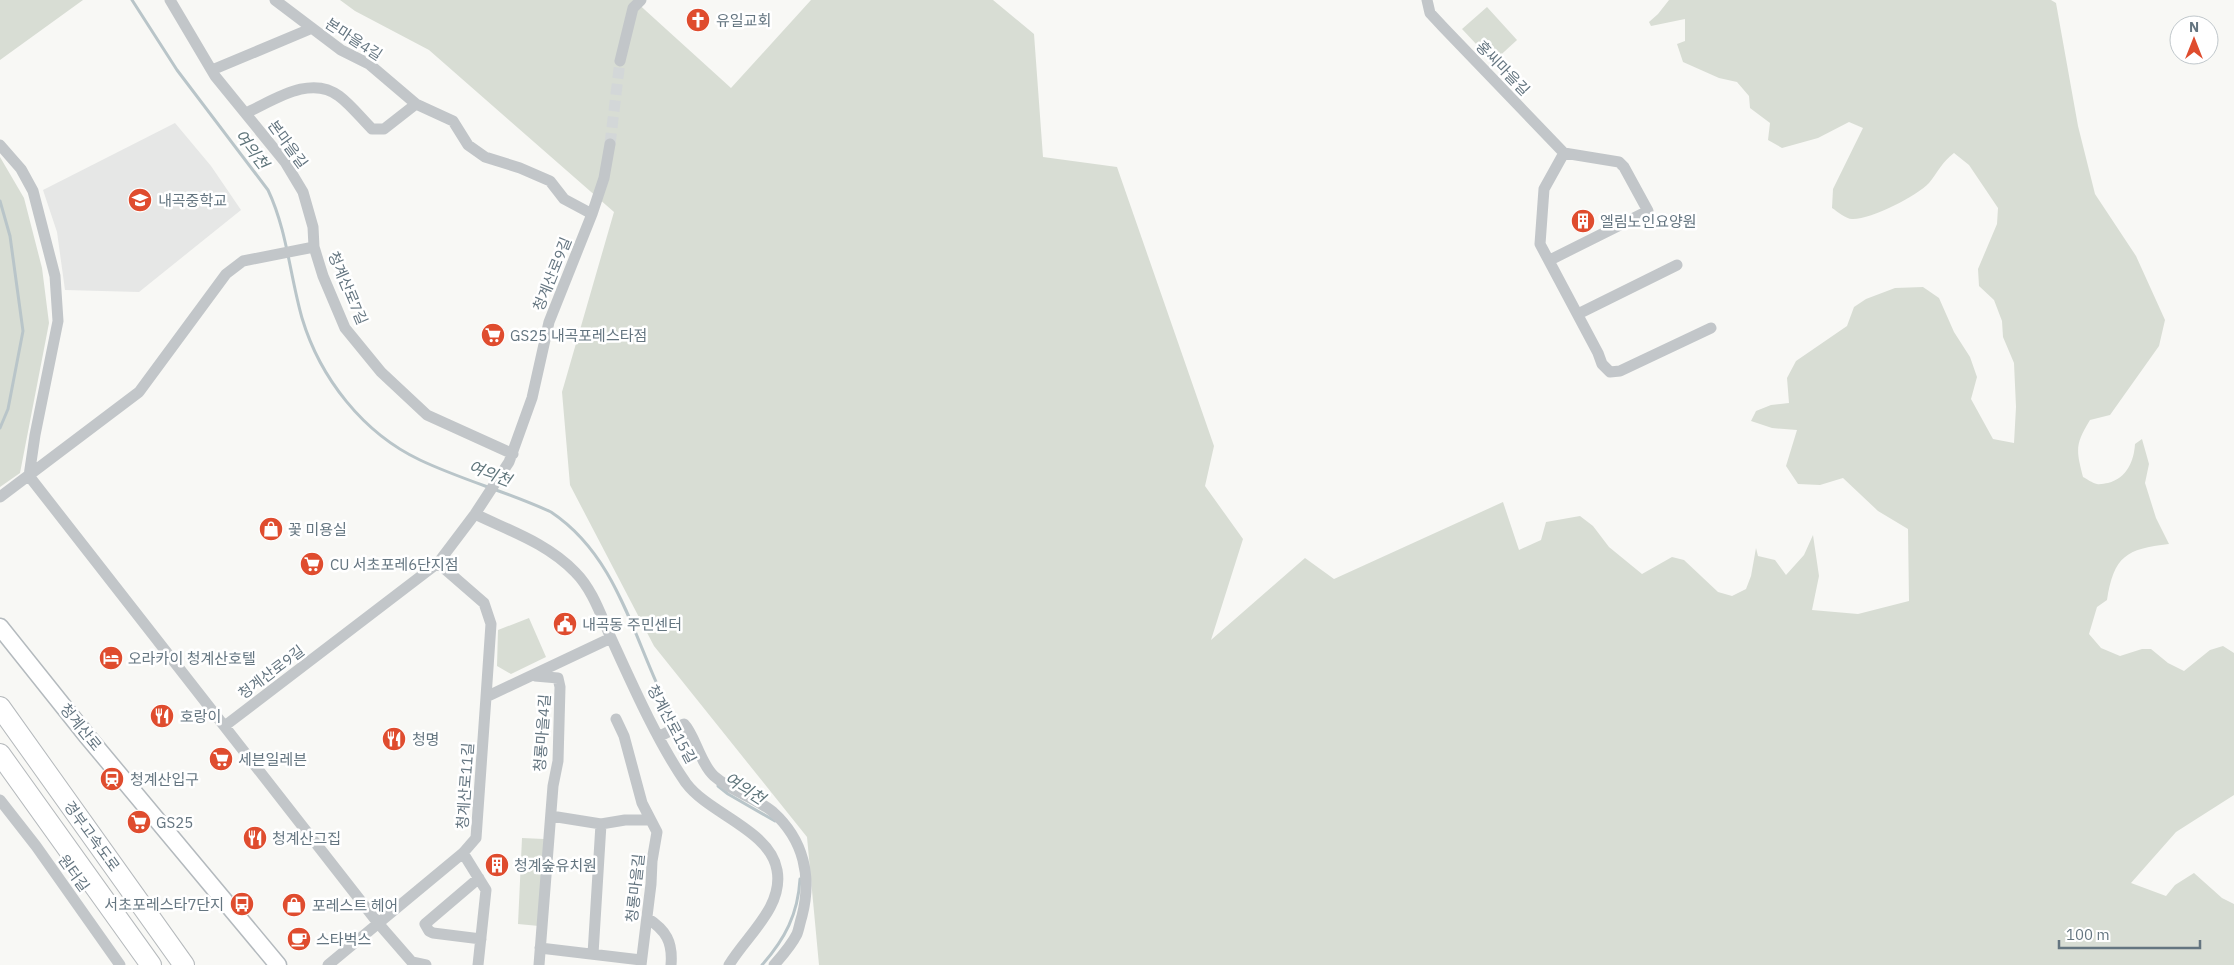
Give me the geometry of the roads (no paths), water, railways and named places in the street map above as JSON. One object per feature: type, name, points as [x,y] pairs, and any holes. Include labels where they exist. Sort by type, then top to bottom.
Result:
[{"type":"highway","name":"경부고속도로","points":[[0,707],[184,965]]},
{"type":"highway","name":"경부고속도로","points":[[0,754],[151,965]]},
{"type":"street","name":"본마을길","points":[[170,0],[212,70],[285,162],[303,192],[313,227],[309,248]]},
{"type":"street","name":"본마을4길","points":[[275,0],[310,29],[341,50],[369,64],[416,104]]},
{"type":"street","points":[[620,61],[633,8],[641,0]]},
{"type":"street","name":"홍씨마을길","points":[[1427,0],[1430,13],[1564,153]]},
{"type":"street","points":[[212,70],[310,29]]},
{"type":"street","points":[[246,113],[302,88],[320,87],[339,96],[372,129],[378,130],[384,129],[416,104],[453,120],[468,144],[485,157],[520,168],[550,181],[564,199],[592,214]]},
{"type":"street","name":"청계산로9길","points":[[226,726],[438,562],[476,511],[511,458],[532,398],[549,322],[592,214],[604,178],[610,144]]},
{"type":"street","points":[[0,145],[21,168],[34,191],[55,276],[58,322],[35,435],[29,476],[378,923],[412,962],[426,965]]},
{"type":"street","points":[[1550,260],[1648,211],[1624,167],[1619,162],[1564,153],[1544,189],[1540,244],[1578,314],[1602,364],[1610,372],[1620,371],[1711,328]]},
{"type":"street","name":"청계산로7길","points":[[0,497],[139,392],[226,274],[242,261],[309,248],[345,328],[381,372],[427,415],[511,458]]},
{"type":"street","points":[[1578,314],[1676,265]]},
{"type":"street","name":"청계산로15길","points":[[476,511],[542,545],[576,573],[592,596],[611,638],[678,770],[696,793],[761,842],[774,857],[778,872],[773,900],[762,921],[729,965]]},
{"type":"street","name":"청계산로11길","points":[[328,965],[462,854],[476,838],[491,624],[484,604],[438,562]]},
{"type":"street","name":"청계산로","points":[[0,627],[87,736],[278,965]]},
{"type":"street","points":[[486,697],[611,638]]},
{"type":"street","name":"청룡마을4길","points":[[533,676],[558,678],[560,687],[558,761],[553,786],[539,965]]},
{"type":"street","name":"청룡마을길","points":[[593,954],[641,962],[652,860],[657,832],[642,803],[624,736],[616,719]]},
{"type":"street","points":[[660,736],[684,724],[688,728],[695,747],[713,775],[729,788],[755,800],[772,812],[794,838],[803,853],[807,883],[805,905],[797,933],[786,952],[774,965]]},
{"type":"street","name":"원터길","points":[[0,800],[42,854],[120,965]]},
{"type":"street","points":[[551,816],[601,824],[625,820],[650,820]]},
{"type":"street","points":[[540,948],[593,954],[601,824]]},
{"type":"street","points":[[462,854],[486,890],[478,965]]},
{"type":"street","points":[[479,878],[425,924],[429,931],[433,933],[481,939]]},
{"type":"street","points":[[647,918],[662,928],[673,952],[672,965]]},
{"type":"waterway","name":"여의천","points":[[132,0],[177,70],[268,190],[280,221],[302,318],[310,340],[320,362],[346,401],[362,419],[399,449],[436,467],[551,512],[572,528],[604,567],[616,589],[661,693],[693,751]]},
{"type":"waterway","points":[[0,201],[10,236],[23,331],[8,409],[0,428]]},
{"type":"waterway","name":"여의천","points":[[718,786],[728,794],[775,821]]},
{"type":"waterway","name":"여의천","points":[[762,965],[784,936],[789,925],[799,892],[800,879]]},
{"type":"tunnel","points":[[610,144],[620,61]]},
{"type":"place","name":"유일교회","points":[[698,20]]},
{"type":"place","name":"내곡중학교","points":[[140,200]]},
{"type":"place","name":"엘림노인요양원","points":[[1583,221]]},
{"type":"place","name":"GS25 내곡포레스타점","points":[[493,335]]},
{"type":"place","name":"꽃 미용실","points":[[271,529]]},
{"type":"place","name":"CU 서초포레6단지점","points":[[312,564]]},
{"type":"place","name":"내곡동 주민센터","points":[[565,624]]},
{"type":"place","name":"오라카이 청계산호텔","points":[[111,658]]},
{"type":"place","name":"호랑이","points":[[162,716]]},
{"type":"place","name":"청명","points":[[394,739]]},
{"type":"place","name":"세븐일레븐","points":[[221,759]]},
{"type":"place","name":"청계산입구","points":[[112,779]]},
{"type":"place","name":"GS25","points":[[139,822]]},
{"type":"place","name":"청계산그집","points":[[255,838]]},
{"type":"place","name":"청계숲유치원","points":[[497,865]]},
{"type":"place","name":"서초포레스타7단지","points":[[242,904]]},
{"type":"place","name":"포레스트 헤어","points":[[294,905]]},
{"type":"place","name":"스타벅스","points":[[299,939]]}]
